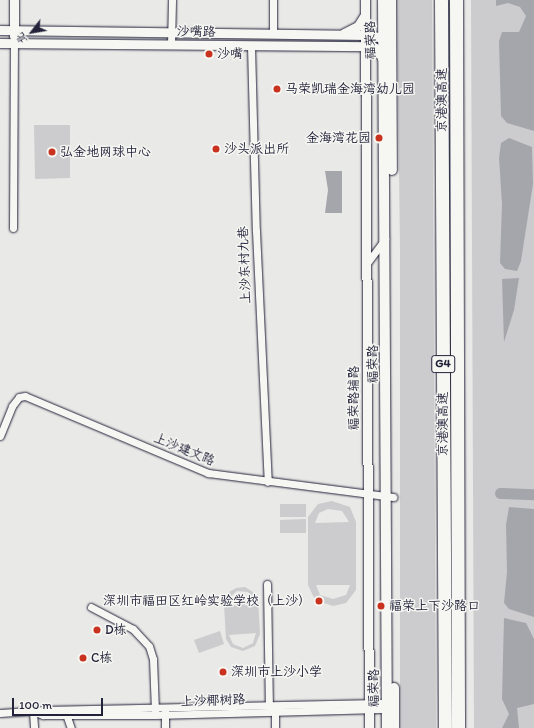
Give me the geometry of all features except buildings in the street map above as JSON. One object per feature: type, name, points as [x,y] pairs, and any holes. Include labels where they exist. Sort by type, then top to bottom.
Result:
[{"type":"highway","name":"京港澳高速","points":[[441,0],[445,728]]},
{"type":"highway","name":"京港澳高速","points":[[456,0],[458,728]]},
{"type":"main road","name":"福荣路","points":[[383,0],[388,40],[384,62],[385,239],[390,496]]},
{"type":"main road","name":"福荣路","points":[[390,0],[388,40],[391,706],[394,728]]},
{"type":"main road","points":[[368,46],[379,51],[384,62]]},
{"type":"main road","name":"福荣路","points":[[387,728],[391,706]]},
{"type":"street","points":[[13,228],[14,0]]},
{"type":"street","points":[[171,45],[172,0]]},
{"type":"street","points":[[273,0],[273,34]]},
{"type":"street","name":"福荣路辅路","points":[[365,0],[366,35],[368,46],[366,68],[366,263],[369,728]]},
{"type":"street","points":[[339,34],[357,26],[365,14]]},
{"type":"street","name":"沙嘴路","points":[[0,30],[339,34],[366,35],[388,40]]},
{"type":"street","name":"沙嘴路","points":[[0,43],[343,47],[368,46],[388,40]]},
{"type":"street","name":"上沙东村九巷","points":[[251,46],[256,227],[268,482]]},
{"type":"street","points":[[343,47],[357,55],[366,68]]},
{"type":"street","points":[[366,263],[385,239]]},
{"type":"street","name":"上沙建文路","points":[[0,436],[12,406],[19,397],[25,396],[92,422],[195,470],[220,477],[390,496]]},
{"type":"street","points":[[267,584],[269,705]]},
{"type":"street","points":[[91,607],[133,629],[149,646],[153,659],[155,712]]},
{"type":"street","name":"上沙椰树路","points":[[165,712],[269,705],[391,706]]},
{"type":"street","name":"上沙椰树路","points":[[0,713],[33,712],[44,715],[66,712],[275,711],[369,706]]},
{"type":"street","points":[[275,711],[275,728]]},
{"type":"street","points":[[33,712],[34,728]]},
{"type":"street","points":[[66,712],[71,728]]},
{"type":"street","points":[[165,712],[165,728]]},
{"type":"shaded area","points":[[397,0],[432,0],[436,728],[400,728],[400,250]]},
{"type":"shaded area","points":[[471,0],[534,0],[534,728],[474,728]]},
{"type":"shaded area","points":[[496,0],[534,0],[534,131],[507,123],[501,116],[499,41],[502,32],[519,32],[526,16],[520,7],[508,3],[496,6]]},
{"type":"shaded area","name":"弘金地网球中心","points":[[34,125],[70,125],[70,178],[35,179]]},
{"type":"shaded area","points":[[509,138],[532,147],[533,184],[521,261],[517,271],[505,269],[500,263],[502,204],[499,158],[501,143]]},
{"type":"shaded area","points":[[325,171],[342,171],[342,213],[325,213],[328,190]]},
{"type":"shaded area","points":[[519,278],[514,310],[504,342],[502,279]]},
{"type":"shaded area","points":[[332,501],[350,507],[356,522],[356,590],[346,603],[333,606],[315,600],[308,585],[308,517],[318,504]],"holes":[[[328,509],[342,511],[349,522],[315,523],[319,513]],[[316,585],[350,585],[346,595],[333,599],[320,595]]]},
{"type":"shaded area","points":[[280,504],[306,504],[306,517],[280,517]]},
{"type":"shaded area","points":[[509,507],[534,509],[534,617],[509,609],[504,603],[507,572],[506,525]]},
{"type":"shaded area","points":[[306,519],[306,533],[280,533],[280,520]]},
{"type":"shaded area","points":[[245,587],[253,592],[258,599],[260,634],[255,646],[243,651],[231,647],[226,639],[224,605],[229,592],[236,588]],"holes":[[[237,591],[248,592],[255,604],[228,605],[229,598]],[[256,633],[253,643],[243,648],[233,644],[229,635]]]},
{"type":"shaded area","points":[[504,618],[526,623],[534,639],[534,704],[517,708],[519,728],[502,728],[509,714],[502,699]]},
{"type":"shaded area","points":[[220,631],[224,644],[199,653],[194,640]]},
{"type":"waterway","points":[[500,493],[534,494]]},
{"type":"place","name":"沙嘴","points":[[209,54]]},
{"type":"place","name":"马荣凯瑞金海湾幼儿园","points":[[277,89]]},
{"type":"place","name":"金海湾花园","points":[[379,138]]},
{"type":"place","name":"沙头派出所","points":[[216,149]]},
{"type":"place","name":"弘金地网球中心","points":[[52,152]]},
{"type":"place","name":"深圳市福田区红岭实验学校（上沙）","points":[[319,601]]},
{"type":"place","name":"福荣上下沙路口","points":[[381,606]]},
{"type":"place","name":"D栋","points":[[97,630]]},
{"type":"place","name":"C栋","points":[[83,658]]},
{"type":"place","name":"深圳市上沙小学","points":[[223,672]]}]
